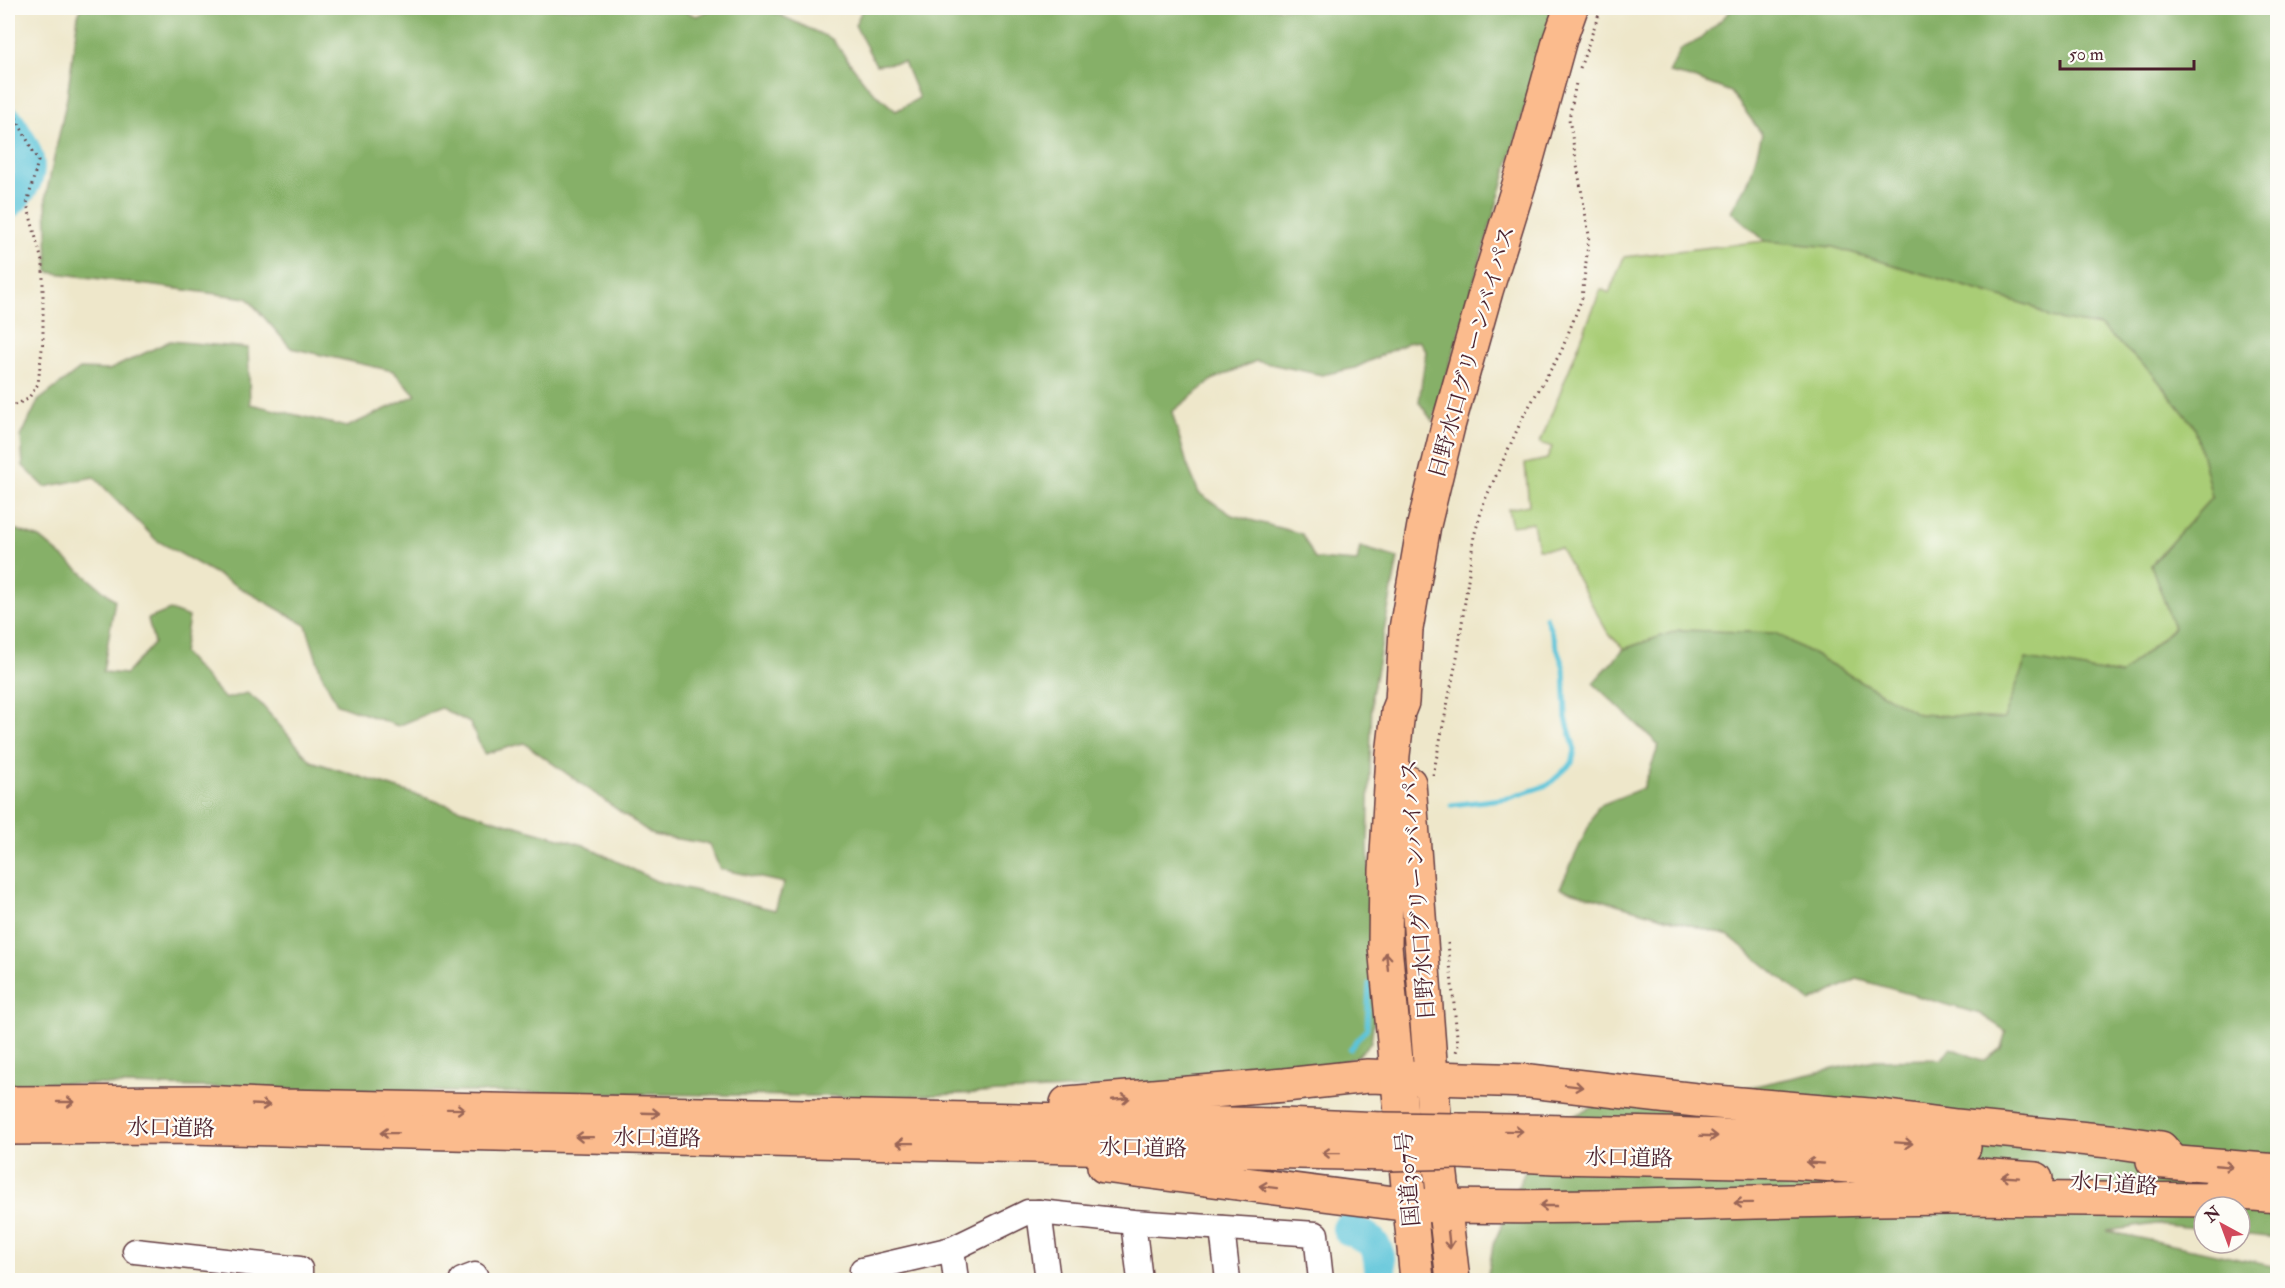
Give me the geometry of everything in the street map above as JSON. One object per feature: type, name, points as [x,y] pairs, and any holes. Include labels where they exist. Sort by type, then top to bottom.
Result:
[{"type":"highway","name":"日野水口グリーンバイパス","points":[[1399,1077],[1385,946],[1386,870],[1393,755],[1398,712],[1402,702],[1406,629],[1424,525],[1443,448],[1486,291],[1571,8]]},
{"type":"highway","name":"日野水口グリーンバイパス","points":[[1402,702],[1406,712],[1411,812],[1432,1078]]},
{"type":"highway","points":[[1338,1078],[1356,1071],[1372,1059],[1385,1041],[1393,1019]]},
{"type":"highway","points":[[918,1119],[938,1109],[987,1105],[1076,1103],[1368,1076],[1530,1081],[1705,1101],[1881,1116],[2119,1142],[2161,1148],[2174,1162]]},
{"type":"highway","name":"国道307号","points":[[1399,1077],[1417,1281]]},
{"type":"highway","name":"国道307号","points":[[1432,1078],[1453,1281]]},
{"type":"highway","name":"水口道路","points":[[8,1103],[203,1102],[283,1106],[1283,1125],[1386,1141]]},
{"type":"highway","name":"水口道路","points":[[8,1128],[186,1127],[943,1144],[1457,1141],[1681,1135],[1882,1142],[2277,1171]]},
{"type":"highway","name":"水口道路","points":[[1457,1141],[1554,1157],[1792,1162],[2277,1196]]},
{"type":"highway","points":[[943,1144],[953,1152],[1111,1167],[1410,1205],[1594,1206],[1951,1198],[2223,1200],[2241,1193]]},
{"type":"street","points":[[864,1281],[862,1270],[952,1249],[1028,1212],[1133,1222],[1316,1234],[1321,1281]]},
{"type":"street","points":[[1040,1212],[1048,1281]]},
{"type":"street","points":[[1133,1222],[1140,1281]]},
{"type":"street","points":[[1222,1228],[1228,1281]]},
{"type":"street","points":[[952,1249],[956,1281]]},
{"type":"street","points":[[135,1251],[300,1269],[300,1281]]},
{"type":"street","points":[[462,1281],[475,1275],[477,1281]]},
{"type":"path","points":[[1434,785],[1433,773],[1458,652],[1474,536],[1484,502],[1524,415],[1561,352],[1582,298],[1589,235],[1569,118],[1577,77],[1601,8]]},
{"type":"path","points":[[8,102],[38,161],[27,204],[43,265],[43,340],[38,384],[28,399],[8,408]]},
{"type":"path","points":[[1432,1078],[1454,1059],[1458,1046],[1448,939]]},
{"type":"green space","points":[[82,8],[677,8],[696,16],[716,8],[767,9],[832,39],[869,88],[896,111],[919,98],[904,62],[876,65],[855,25],[863,8],[1554,8],[1433,422],[1419,402],[1426,351],[1419,341],[1407,343],[1355,368],[1322,375],[1256,361],[1212,380],[1172,412],[1187,464],[1199,493],[1232,515],[1302,534],[1315,559],[1357,562],[1360,547],[1398,558],[1372,694],[1368,845],[1375,1012],[1371,1042],[1356,1057],[1321,1068],[1134,1086],[892,1097],[307,1090],[50,1083],[8,1086],[8,527],[40,538],[115,600],[103,672],[126,674],[154,643],[148,619],[170,610],[189,617],[183,653],[225,699],[247,693],[260,703],[311,761],[495,820],[584,845],[656,881],[775,910],[784,883],[720,869],[709,844],[653,835],[524,743],[484,754],[470,723],[441,708],[398,726],[337,704],[321,673],[306,625],[156,540],[94,477],[45,487],[23,466],[21,437],[38,401],[80,369],[109,370],[170,341],[248,348],[250,404],[347,427],[416,395],[393,371],[291,348],[247,298],[48,272],[46,195],[67,98],[78,15]]},
{"type":"green space","points":[[1734,8],[1999,8],[2001,12],[2003,8],[2277,8],[2277,1238],[2252,1235],[2252,1195],[2192,1195],[2192,1228],[2156,1224],[2107,1231],[2192,1249],[2192,1255],[2220,1255],[2277,1267],[2277,1280],[1487,1280],[1493,1245],[1533,1153],[1548,1128],[1597,1105],[1662,1106],[1875,1060],[1942,1059],[1950,1048],[1984,1061],[2001,1048],[2006,1031],[1980,1014],[1857,979],[1810,1002],[1729,936],[1560,888],[1598,806],[1643,788],[1659,745],[1593,683],[1624,649],[1679,630],[1776,633],[1918,714],[2004,719],[2026,659],[2120,675],[2174,628],[2151,565],[2212,497],[2195,427],[2152,373],[2100,326],[2050,318],[2031,306],[1833,247],[1765,241],[1731,211],[1750,178],[1762,134],[1731,92],[1696,79],[1669,73],[1681,49],[1699,40]]},
{"type":"green space","points":[[1765,241],[1833,247],[2031,306],[2050,318],[2100,326],[2152,373],[2195,427],[2212,497],[2151,565],[2174,627],[2120,675],[2026,659],[2004,719],[1918,714],[1776,633],[1679,630],[1624,649],[1608,633],[1560,548],[1538,549],[1533,523],[1512,526],[1508,509],[1529,505],[1525,464],[1547,459],[1552,447],[1540,443],[1601,289],[1609,293],[1624,257]]},
{"type":"waterway","points":[[8,122],[22,144],[29,163],[25,182],[8,203]]},
{"type":"waterway","points":[[1451,805],[1509,798],[1548,785],[1572,763],[1575,750],[1566,718],[1564,668],[1546,617]]},
{"type":"waterway","points":[[1350,1049],[1367,1028],[1369,984]]},
{"type":"waterway","points":[[1348,1229],[1372,1242],[1378,1253],[1381,1280]]}]
